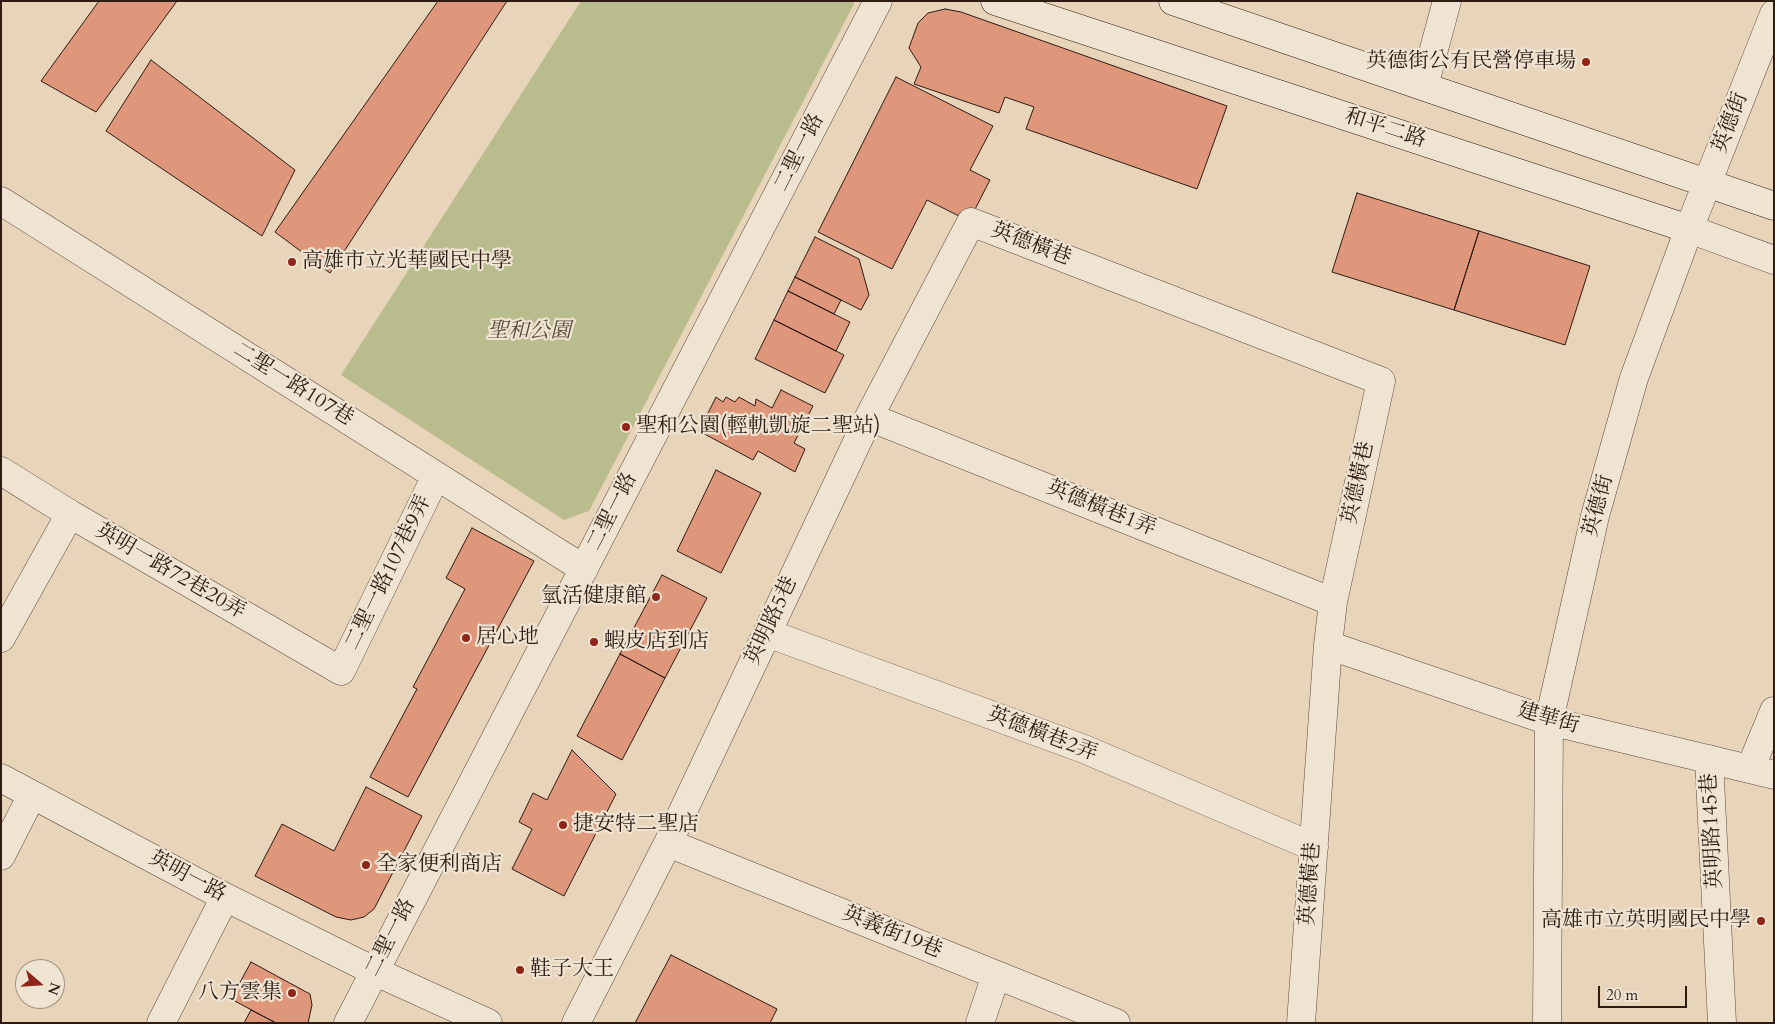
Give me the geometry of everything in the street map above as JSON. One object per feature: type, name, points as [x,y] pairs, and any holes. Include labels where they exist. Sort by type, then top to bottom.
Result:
[{"type":"street","name":"二聖一路","points":[[348,1023],[878,1]]},
{"type":"street","name":"和平二路","points":[[995,1],[1689,229],[1774,260]]},
{"type":"street","points":[[1173,1],[1774,206]]},
{"type":"street","points":[[1424,86],[1447,1]]},
{"type":"street","name":"英德街","points":[[1547,1023],[1549,721],[1595,516],[1627,406],[1689,229],[1708,184],[1763,72],[1774,14]]},
{"type":"street","name":"二聖一路107巷","points":[[1,201],[584,569]]},
{"type":"street","name":"英明路5巷","points":[[576,1023],[668,843],[869,417],[971,222]]},
{"type":"street","name":"英德橫巷","points":[[971,222],[1381,381],[1333,602],[1328,645],[1301,1023]]},
{"type":"street","name":"英德橫巷1弄","points":[[869,417],[1333,602]]},
{"type":"street","name":"英明一路72巷20弄","points":[[1,471],[70,514],[341,671]]},
{"type":"street","name":"二聖一路107巷9弄","points":[[341,671],[436,476]]},
{"type":"street","points":[[1,638],[70,514]]},
{"type":"street","name":"英德橫巷2弄","points":[[767,633],[1084,749],[1314,847]]},
{"type":"street","name":"建華街","points":[[1328,645],[1549,721],[1762,772]]},
{"type":"street","points":[[1762,772],[1774,711]]},
{"type":"street","name":"英明路145巷","points":[[1710,759],[1722,1023]]},
{"type":"street","name":"英明一路","points":[[1,778],[225,897],[374,971],[488,1023]]},
{"type":"street","points":[[1,856],[32,794]]},
{"type":"street","name":"英義街19巷","points":[[668,843],[1116,1023]]},
{"type":"street","points":[[161,1023],[225,897]]},
{"type":"street","points":[[980,1023],[996,975]]},
{"type":"green space","name":"聖和公園","points":[[581,1],[854,1],[854,4],[589,511],[564,520],[341,375]]},
{"type":"building","points":[[99,1],[177,1],[96,112],[41,81]]},
{"type":"building","points":[[438,1],[507,1],[330,273],[275,232]]},
{"type":"building","points":[[945,9],[961,12],[1227,106],[1197,189],[1026,129],[1034,107],[1005,97],[999,113],[914,84],[921,67],[909,48],[918,23],[928,13]]},
{"type":"building","points":[[151,60],[295,170],[262,236],[106,131]]},
{"type":"building","points":[[896,77],[993,126],[970,170],[990,180],[969,221],[927,200],[892,269],[818,232]]},
{"type":"building","points":[[1357,193],[1479,231],[1454,310],[1332,272]]},
{"type":"building","points":[[1479,231],[1590,266],[1565,345],[1454,310]]},
{"type":"building","points":[[815,237],[859,259],[869,295],[861,310],[795,277]]},
{"type":"building","points":[[795,277],[841,300],[834,314],[788,291]]},
{"type":"building","points":[[788,291],[850,322],[836,351],[774,320]]},
{"type":"building","points":[[774,320],[844,355],[825,393],[755,359]]},
{"type":"building","points":[[781,390],[813,406],[794,443],[805,449],[795,472],[758,451],[753,460],[699,431],[716,397],[723,402],[726,397],[735,402],[739,397],[755,406],[756,399],[772,408]]},
{"type":"building","points":[[716,470],[761,493],[721,573],[677,551]]},
{"type":"building","name":"居心地","points":[[472,528],[534,561],[408,797],[370,777],[417,689],[413,687],[465,589],[446,578]]},
{"type":"building","points":[[662,575],[707,598],[665,678],[620,654]]},
{"type":"building","points":[[620,654],[665,678],[622,760],[577,736]]},
{"type":"building","name":"捷安特二聖店","points":[[572,750],[616,794],[564,896],[512,869],[532,829],[519,822],[533,793],[547,800]]},
{"type":"building","points":[[366,787],[422,816],[374,909],[364,917],[351,920],[336,917],[255,876],[282,824],[334,851]]},
{"type":"building","points":[[671,955],[777,1009],[770,1023],[635,1023]]},
{"type":"building","points":[[251,962],[310,994],[312,1005],[308,1023],[276,1023],[231,999]]},
{"type":"building","points":[[251,1010],[276,1023],[244,1023]]},
{"type":"place","name":"英德街公有民營停車場","points":[[1586,62]]},
{"type":"place","name":"高雄市立光華國民中學","points":[[292,262]]},
{"type":"place","name":"聖和公園(輕軌凱旋二聖站)","points":[[626,427]]},
{"type":"place","name":"氫活健康館","points":[[656,597]]},
{"type":"place","name":"居心地","points":[[466,638]]},
{"type":"place","name":"蝦皮店到店","points":[[594,642]]},
{"type":"place","name":"捷安特二聖店","points":[[563,825]]},
{"type":"place","name":"全家便利商店","points":[[366,865]]},
{"type":"place","name":"高雄市立英明國民中學","points":[[1761,921]]},
{"type":"place","name":"鞋子大王","points":[[520,970]]},
{"type":"place","name":"八方雲集","points":[[292,993]]}]
